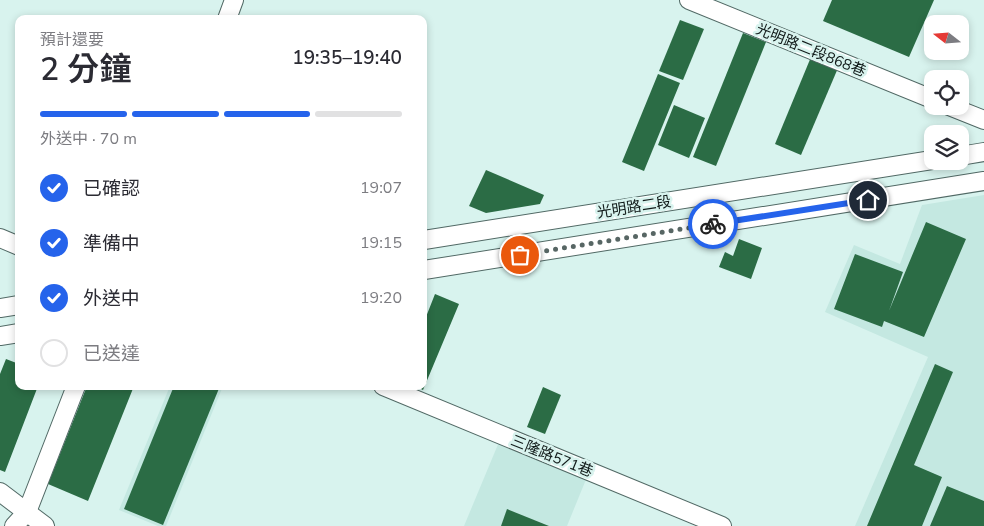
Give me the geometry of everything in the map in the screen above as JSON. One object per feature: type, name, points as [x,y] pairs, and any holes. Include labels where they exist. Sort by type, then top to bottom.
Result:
[{"type":"street","points":[[228,15],[234,0]]},
{"type":"street","name":"光明路二段868巷","points":[[689,0],[924,96]]},
{"type":"street","points":[[969,114],[984,120]]},
{"type":"street","points":[[969,154],[984,152]]},
{"type":"street","name":"光明路二段","points":[[427,240],[924,161]]},
{"type":"street","name":"光明路二段","points":[[427,270],[984,181]]},
{"type":"street","points":[[0,238],[15,244]]},
{"type":"street","points":[[0,308],[15,305]]},
{"type":"street","points":[[0,336],[15,334]]},
{"type":"street","points":[[21,519],[74,390]]},
{"type":"street","name":"三隆路571巷","points":[[393,390],[722,526]]},
{"type":"street","points":[[0,492],[21,519],[45,526]]},
{"type":"shaded area","points":[[984,195],[984,526],[855,526],[928,357],[825,312],[854,245],[900,264],[922,205]]},
{"type":"shaded area","points":[[168,390],[221,390],[166,526],[158,526],[119,510]]},
{"type":"shaded area","points":[[499,442],[587,477],[567,526],[464,526]]},
{"type":"building","points":[[832,0],[934,0],[927,15],[924,15],[924,23],[909,57],[823,21]]},
{"type":"building","points":[[680,20],[704,29],[683,80],[659,71]]},
{"type":"building","points":[[743,33],[766,42],[716,166],[693,157]]},
{"type":"building","points":[[811,57],[838,68],[801,155],[775,144]]},
{"type":"building","points":[[658,74],[680,83],[644,171],[622,162]]},
{"type":"building","points":[[674,105],[705,118],[689,158],[658,145]]},
{"type":"building","points":[[486,170],[544,195],[540,204],[486,213],[469,206]]},
{"type":"building","points":[[926,222],[966,239],[924,337],[884,321],[882,327],[834,309],[855,254],[903,272],[889,311]]},
{"type":"building","points":[[739,239],[762,248],[751,279],[719,267],[725,252],[733,256]]},
{"type":"building","points":[[435,294],[459,304],[427,380],[427,314]]},
{"type":"building","points":[[6,359],[15,362],[15,390],[36,390],[5,472],[0,470],[0,374]]},
{"type":"building","points":[[935,364],[953,372],[914,465],[942,477],[922,526],[867,526]]},
{"type":"building","points":[[543,387],[561,395],[545,434],[527,427]]},
{"type":"building","points":[[85,390],[132,390],[88,501],[48,484]]},
{"type":"building","points":[[172,390],[218,390],[163,525],[124,509]]},
{"type":"building","points":[[947,486],[984,501],[984,526],[930,526]]},
{"type":"building","points":[[507,509],[549,526],[501,526]]},
{"type":"way so far","points":[[520,255],[713,224]]},
{"type":"route","points":[[713,224],[868,200]]}]
